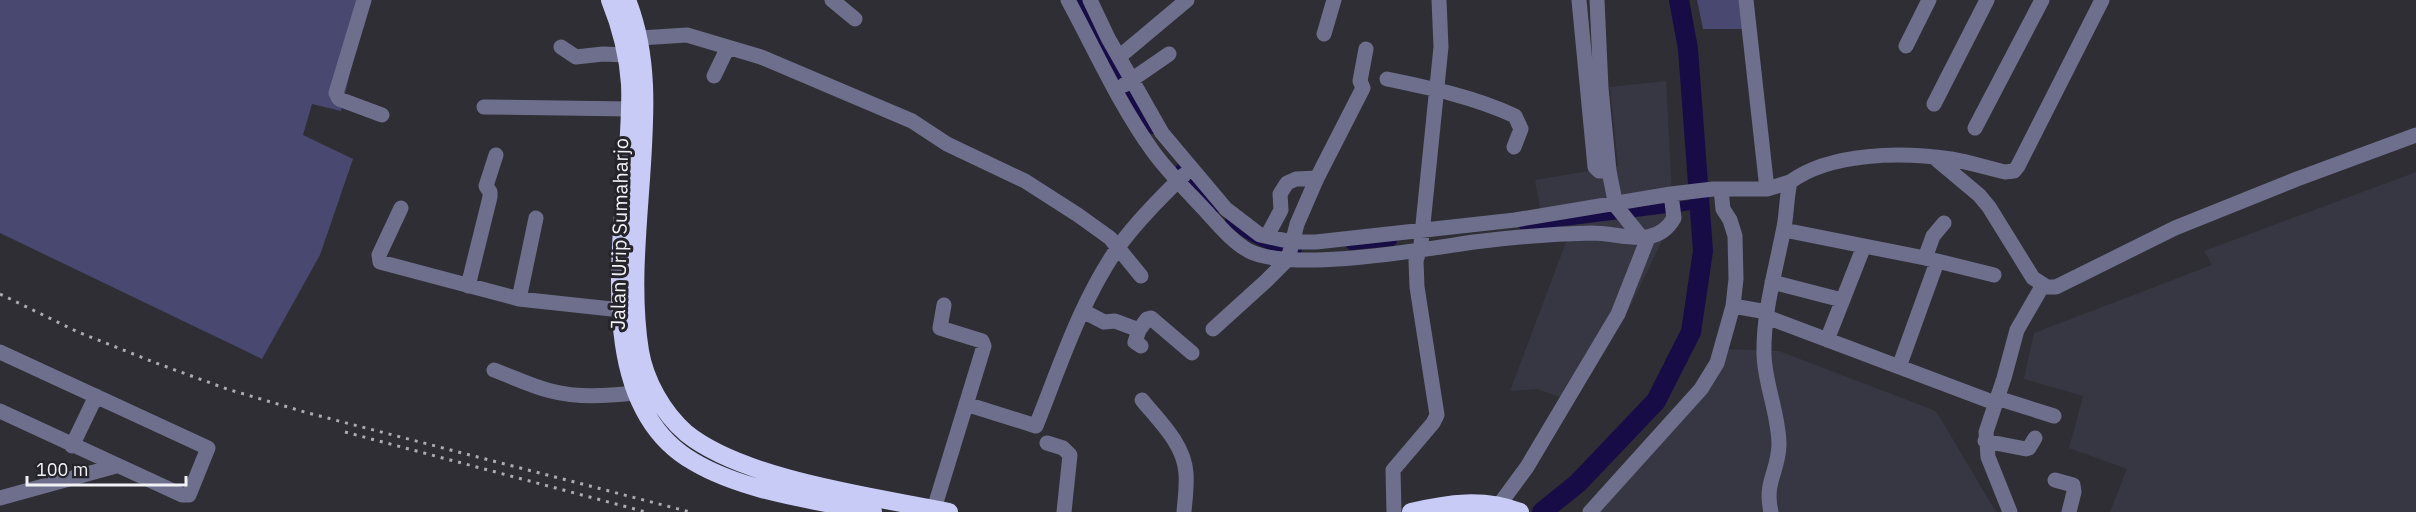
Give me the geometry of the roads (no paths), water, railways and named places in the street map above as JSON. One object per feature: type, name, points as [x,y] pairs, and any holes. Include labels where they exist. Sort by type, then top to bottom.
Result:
[{"type":"highway","name":"Jalan Urip Sumaharjo","points":[[623,0],[640,38],[645,100],[636,299],[640,351],[653,389],[674,420],[684,430],[732,459],[806,482],[942,510]]},
{"type":"highway","name":"Jalan Urip Sumaharjo","points":[[623,0],[623,34],[627,55],[630,109],[621,310],[626,362],[634,393],[646,415],[670,446],[694,462],[729,478],[758,487],[873,512]]},
{"type":"highway","points":[[1411,512],[1437,506],[1462,504],[1509,508]]},
{"type":"street","points":[[364,0],[336,93],[339,99],[382,115]]},
{"type":"street","points":[[832,0],[855,19]]},
{"type":"street","points":[[1068,0],[1100,43],[1124,85],[1162,133],[1183,174],[1237,242],[1250,252],[1290,250],[1316,242],[1421,239],[1473,242],[1595,231],[1661,233],[1674,218],[1674,196]]},
{"type":"street","points":[[1119,57],[1187,0]]},
{"type":"street","points":[[1324,34],[1334,0]]},
{"type":"street","points":[[1394,512],[1393,470],[1433,423],[1437,415],[1416,270],[1441,47],[1439,0]]},
{"type":"street","points":[[1579,0],[1589,22],[1604,171],[1615,204],[1641,234]]},
{"type":"street","points":[[1589,22],[1597,0]]},
{"type":"street","points":[[1746,0],[1767,189]]},
{"type":"street","points":[[1906,46],[1929,0]]},
{"type":"street","points":[[1934,104],[1987,0]]},
{"type":"street","points":[[1976,128],[2042,0]]},
{"type":"street","points":[[1183,174],[1250,229],[1290,250],[1317,259],[1515,220],[1615,204],[1674,196],[1789,186],[1821,166],[1849,159],[1900,157],[1951,159],[2005,172],[2016,170],[2102,0]]},
{"type":"street","points":[[1092,1],[1100,43],[1119,57],[1124,85]]},
{"type":"street","points":[[640,38],[687,35],[761,57],[912,121],[947,144],[1025,182],[1078,215],[1110,238],[1141,276]]},
{"type":"street","points":[[561,47],[576,57],[603,54],[627,55]]},
{"type":"street","points":[[714,76],[728,47]]},
{"type":"street","points":[[1213,329],[1266,281],[1290,250],[1297,224],[1317,178],[1363,88],[1360,81],[1366,49]]},
{"type":"street","points":[[1124,85],[1169,54]]},
{"type":"street","points":[[1387,79],[1485,102],[1515,116],[1521,129],[1514,147]]},
{"type":"street","points":[[484,107],[630,109]]},
{"type":"street","points":[[2010,512],[1991,468],[1985,441],[1987,426],[1993,400],[2017,330],[2040,292],[2060,285],[2175,228],[2416,135]]},
{"type":"street","points":[[468,286],[490,197],[486,186],[496,155]]},
{"type":"street","points":[[1936,159],[1979,195],[1989,207],[2040,292]]},
{"type":"street","points":[[966,404],[1036,426],[1083,311],[1119,247],[1183,174]]},
{"type":"street","points":[[1267,236],[1281,210],[1280,194],[1287,183],[1296,179],[1317,178]]},
{"type":"street","points":[[1771,512],[1767,495],[1778,457],[1779,445],[1764,358],[1767,314],[1784,230],[1789,186]]},
{"type":"street","points":[[1590,512],[1708,381],[1717,363],[1733,306],[1736,256],[1730,220],[1725,214],[1718,193]]},
{"type":"street","points":[[401,208],[378,261],[519,299],[621,310]]},
{"type":"street","points":[[1594,208],[1595,231]]},
{"type":"street","points":[[519,299],[536,218]]},
{"type":"street","points":[[1899,367],[1931,260],[1933,236],[1944,223]]},
{"type":"street","points":[[1784,230],[1994,275]]},
{"type":"street","points":[[1509,508],[1527,466],[1618,314],[1641,234]]},
{"type":"street","points":[[1827,340],[1864,246]]},
{"type":"street","points":[[1772,282],[1842,300]]},
{"type":"street","points":[[942,510],[966,404],[984,346],[982,341],[942,330],[940,324],[944,305]]},
{"type":"street","points":[[1733,306],[1767,314],[1827,340],[1966,392],[2054,416]]},
{"type":"street","points":[[1083,311],[1104,322],[1115,321],[1139,330]]},
{"type":"street","points":[[1140,346],[1135,342],[1139,330],[1147,319],[1151,318],[1192,353]]},
{"type":"street","points":[[0,352],[208,448],[189,495],[186,496],[72,446],[0,411]]},
{"type":"street","points":[[494,370],[544,389],[570,395],[600,396],[634,393]]},
{"type":"street","points":[[72,446],[96,396]]},
{"type":"street","points":[[1142,400],[1174,438],[1184,460],[1186,475],[1184,512]]},
{"type":"street","points":[[1985,441],[2026,449],[2030,448],[2035,438]]},
{"type":"street","points":[[1047,443],[1063,448],[1070,455],[1064,512]]},
{"type":"street","points":[[1,496],[116,466]]},
{"type":"street","points":[[2055,480],[2073,485],[2074,492],[2069,512]]},
{"type":"waterway","points":[[1078,0],[1114,67],[1152,129]]},
{"type":"waterway","points":[[1542,512],[1578,483],[1656,401],[1691,332],[1703,251],[1688,49],[1679,0]]},
{"type":"waterway","points":[[1181,168],[1203,195],[1217,207]]},
{"type":"waterway","points":[[1524,226],[1699,204]]},
{"type":"waterway","points":[[1230,220],[1261,241],[1279,247],[1297,249]]},
{"type":"waterway","points":[[1351,245],[1392,241]]},
{"type":"railway","points":[[0,294],[78,332],[227,389],[308,413],[690,512]]},
{"type":"railway","points":[[345,432],[646,512]]}]
